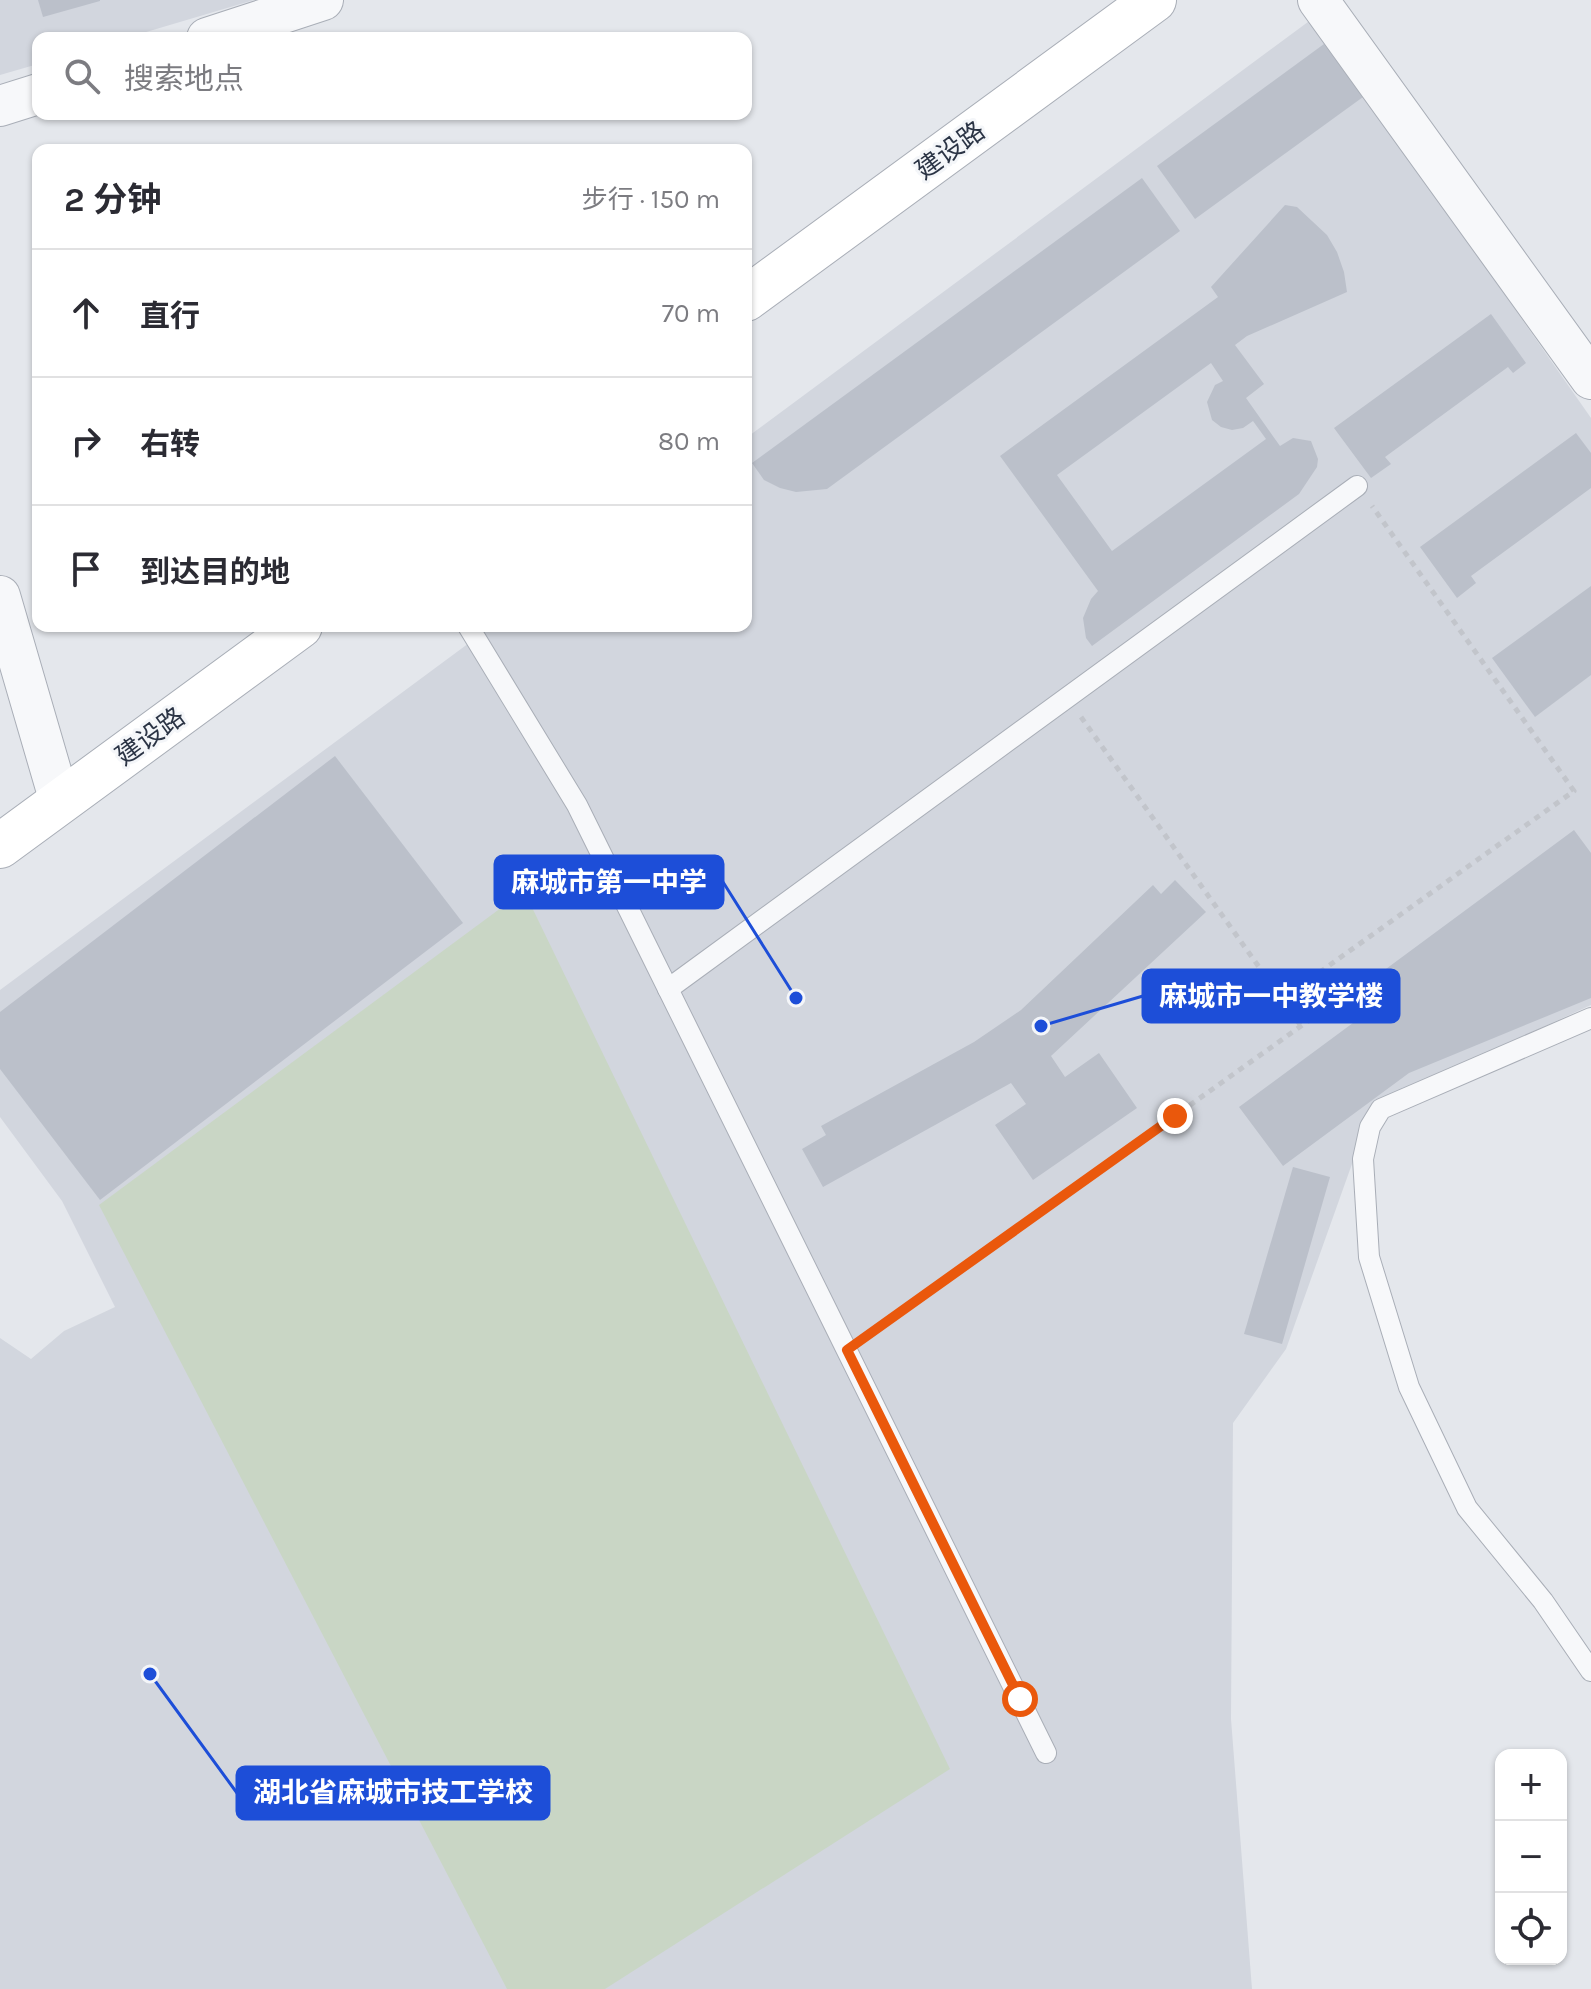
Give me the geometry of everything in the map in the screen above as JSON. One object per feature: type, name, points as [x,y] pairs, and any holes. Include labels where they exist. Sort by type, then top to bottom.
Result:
[{"type":"street","points":[[225,32],[322,0]]},
{"type":"street","name":"建设路","points":[[752,295],[1154,0]]},
{"type":"street","points":[[1318,0],[1591,379]]},
{"type":"street","points":[[0,106],[32,96]]},
{"type":"street","points":[[0,596],[60,802]]},
{"type":"street","name":"建设路","points":[[0,846],[292,632]]},
{"type":"lane","points":[[668,989],[1357,486]]},
{"type":"lane","points":[[472,632],[577,805],[1046,1753]]},
{"type":"lane","points":[[1591,1018],[1381,1109],[1370,1127],[1363,1159],[1369,1257],[1409,1387],[1467,1508],[1543,1601],[1591,1671]]},
{"type":"path","points":[[847,1350],[1339,999],[1320,972],[1574,791],[1357,486]]},
{"type":"path","points":[[1067,697],[1301,1026]]},
{"type":"shaded area","points":[[0,0],[254,0],[146,32],[32,32],[32,66],[0,75]]},
{"type":"shaded area","points":[[1312,19],[1591,418],[1591,1005],[1373,1105],[1286,1349],[1233,1423],[1231,1719],[1252,1989],[0,1989],[0,1338],[31,1359],[64,1331],[115,1307],[62,1201],[0,1117],[0,990],[484,632],[752,632],[752,434]]},
{"type":"green space","points":[[524,891],[950,1769],[605,1989],[507,1989],[99,1205]]},
{"type":"building","points":[[38,0],[100,0],[100,1],[43,17]]},
{"type":"building","points":[[1324,44],[1363,97],[1195,219],[1157,166]]},
{"type":"building","points":[[1142,178],[1180,231],[827,489],[796,492],[764,480],[752,463]]},
{"type":"building","points":[[1285,205],[1297,207],[1327,235],[1337,252],[1347,292],[1247,336],[1235,345],[1264,384],[1246,398],[1280,446],[1293,438],[1311,441],[1318,459],[1317,467],[1299,494],[1092,646],[1086,638],[1083,618],[1098,591],[1000,456],[1218,297],[1211,287]],"holes":[[[1211,363],[1223,381],[1215,385],[1207,402],[1212,420],[1232,430],[1243,428],[1253,421],[1266,439],[1112,551],[1057,475]]]},
{"type":"building","points":[[1491,314],[1526,363],[1513,373],[1508,367],[1385,457],[1391,464],[1371,478],[1334,428]]},
{"type":"building","points":[[1576,433],[1591,453],[1591,488],[1471,576],[1476,583],[1457,598],[1420,547]]},
{"type":"building","points":[[1591,586],[1591,675],[1535,717],[1492,658]]},
{"type":"building","points":[[335,756],[463,923],[100,1200],[0,1069],[0,1012]]},
{"type":"building","points":[[1574,830],[1591,853],[1591,998],[1409,1073],[1283,1166],[1239,1107],[1361,1017],[1348,997]]},
{"type":"building","points":[[1175,880],[1206,912],[1051,1056],[1065,1077],[1099,1053],[1137,1108],[1033,1180],[995,1125],[1026,1104],[1011,1083],[823,1187],[802,1149],[826,1135],[821,1126],[974,1042],[1021,1010],[1153,885],[1161,894]]},
{"type":"building","points":[[1293,1167],[1330,1177],[1282,1344],[1244,1334]]},
{"type":"place","name":"麻城市第一中学","points":[[796,998]]},
{"type":"place","name":"麻城市一中教学楼","points":[[1041,1026]]},
{"type":"place","name":"湖北省麻城市技工学校","points":[[150,1674]]},
{"type":"route","points":[[1020,1699],[847,1350],[1175,1116]]}]
